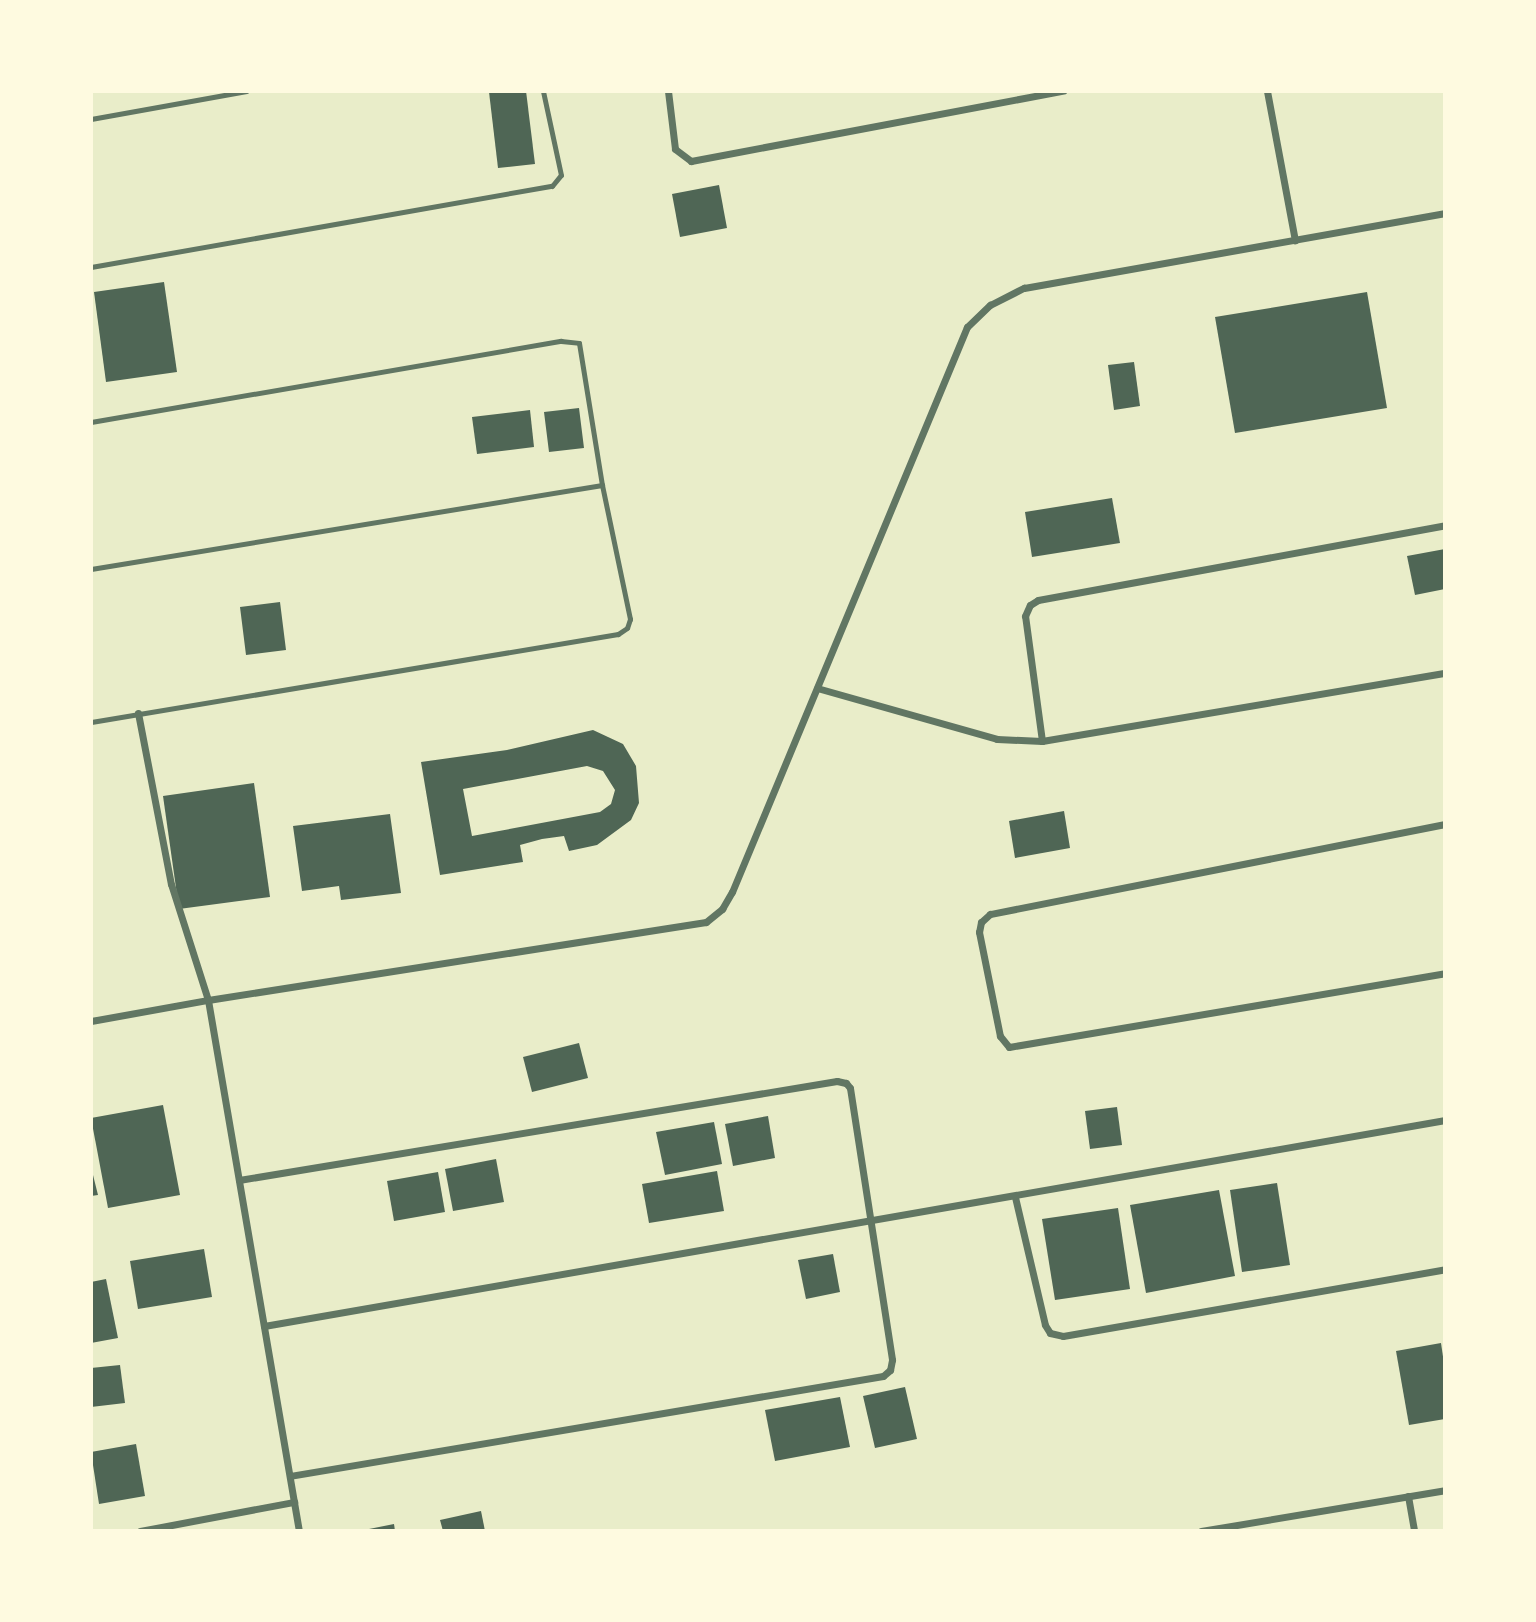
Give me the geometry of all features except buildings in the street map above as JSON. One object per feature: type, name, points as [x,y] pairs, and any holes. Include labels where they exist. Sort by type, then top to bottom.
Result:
[{"type":"street","points":[[668,91],[675,149],[691,161],[1063,91]]},
{"type":"street","points":[[1267,91],[1295,240]]},
{"type":"street","points":[[91,1021],[208,1000],[706,922],[722,909],[732,892],[967,327],[990,305],[1024,288],[1445,213]]},
{"type":"street","points":[[1042,741],[1025,616],[1030,605],[1038,600],[1445,525]]},
{"type":"street","points":[[817,688],[997,739],[1042,741],[1445,673]]},
{"type":"street","points":[[138,713],[171,884],[208,1000],[299,1531]]},
{"type":"street","points":[[1445,824],[990,914],[981,922],[979,932],[1000,1036],[1009,1048],[1445,973]]},
{"type":"street","points":[[239,1180],[837,1081],[846,1083],[850,1088],[892,1360],[890,1370],[883,1376],[290,1476]]},
{"type":"street","points":[[264,1326],[1445,1121]]},
{"type":"street","points":[[1015,1197],[1045,1325],[1050,1333],[1063,1336],[1445,1269]]},
{"type":"street","points":[[1201,1531],[1445,1490]]},
{"type":"street","points":[[1408,1496],[1414,1531]]},
{"type":"street","points":[[140,1531],[294,1502]]},
{"type":"street","points":[[1261,1521],[1263,1531]]},
{"type":"lane","points":[[91,119],[247,91]]},
{"type":"lane","points":[[91,267],[552,186],[561,175],[543,91]]},
{"type":"lane","points":[[91,422],[571,341],[579,344],[583,351],[602,485],[629,612],[627,628],[618,634],[91,722]]},
{"type":"lane","points":[[91,569],[602,485]]}]
